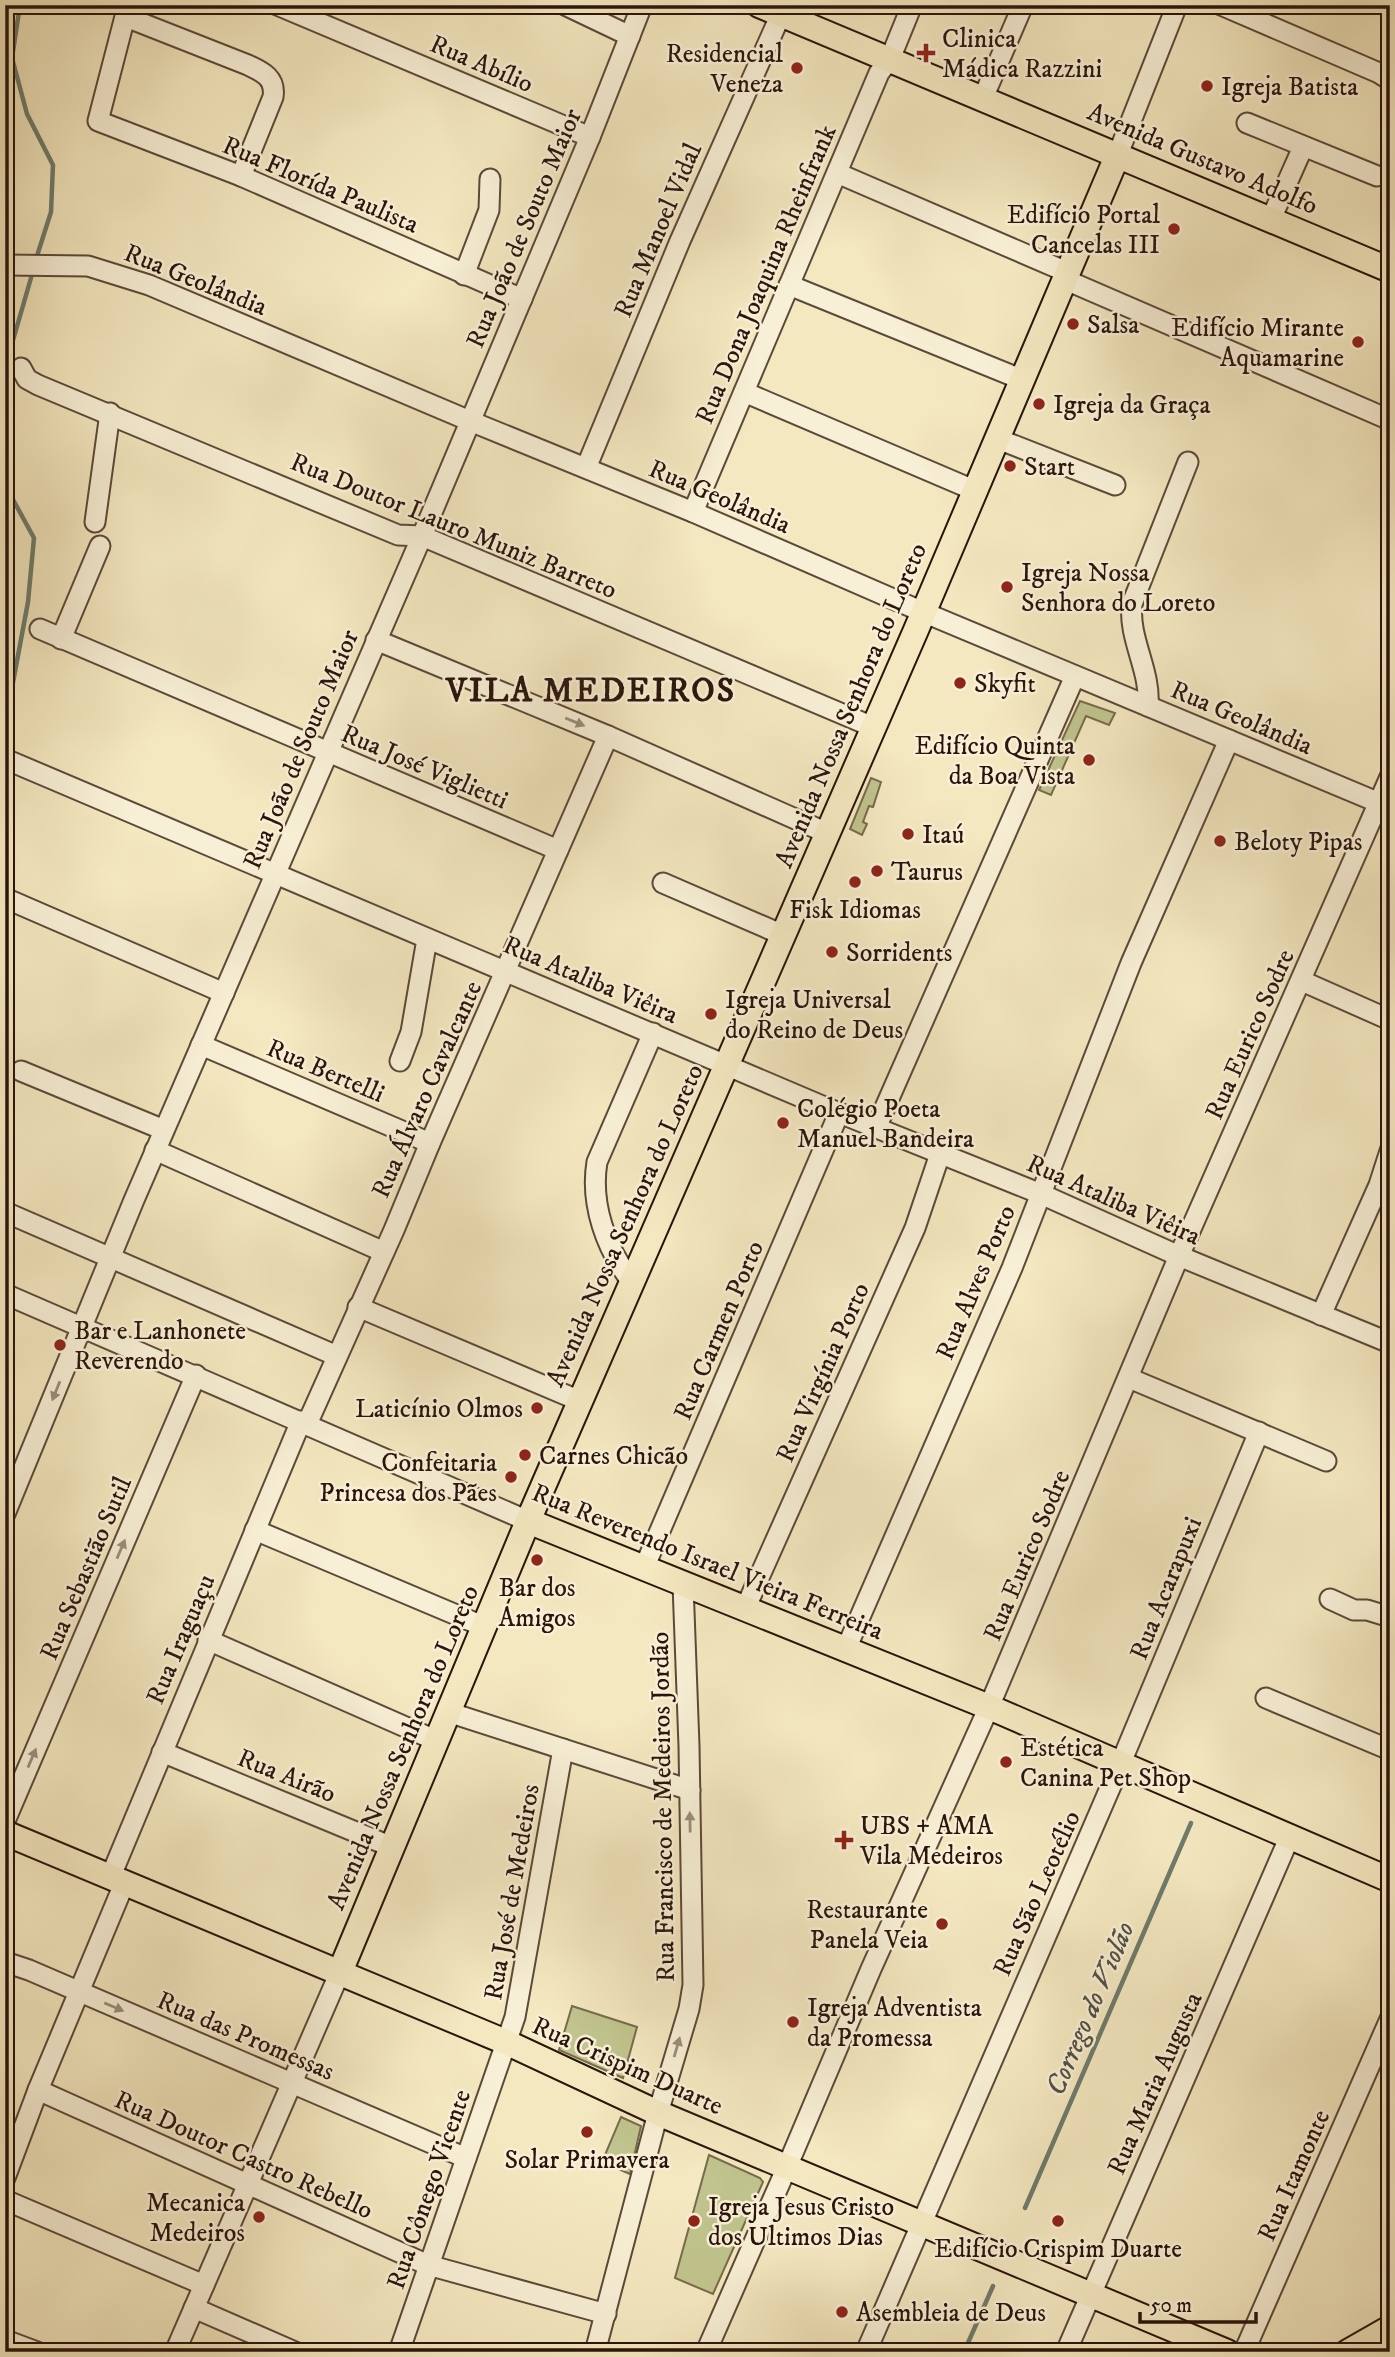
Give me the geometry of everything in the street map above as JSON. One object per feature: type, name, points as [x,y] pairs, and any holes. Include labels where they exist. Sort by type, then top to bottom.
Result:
[{"type":"main road","name":"Avenida Gustavo Adolfo","points":[[775,8],[1390,270]]},
{"type":"main road","name":"Avenida Nossa Senhora do Loreto","points":[[340,1972],[528,1521],[976,491],[1118,154]]},
{"type":"main road","name":"Rua Reverendo Israel Vieira Ferreira","points":[[528,1521],[989,1707],[1390,1880]]},
{"type":"main road","name":"Rua Crispim Duarte","points":[[5,1833],[508,2043],[658,2113],[1227,2352]]},
{"type":"main road","points":[[1348,2352],[1390,2328]]},
{"type":"street","name":"Rua Abílio","points":[[277,5],[590,137]]},
{"type":"street","points":[[565,5],[630,36]]},
{"type":"street","name":"Rua João de Souto Maior","points":[[5,1514],[155,1150],[422,536],[590,137],[642,5]]},
{"type":"street","name":"Rua Dona Joaquina Rheinfrank","points":[[693,512],[879,73],[890,59],[912,5]]},
{"type":"street","points":[[983,98],[1023,5]]},
{"type":"street","name":"Avenida Nossa Senhora do Loreto","points":[[1118,154],[1177,5]]},
{"type":"street","points":[[1221,5],[1379,72],[1390,80]]},
{"type":"street","name":"Rua Manoel Vidal","points":[[586,468],[775,8]]},
{"type":"street","points":[[127,11],[263,72],[272,80],[273,97],[241,176]]},
{"type":"street","name":"Rua Florída Paulista","points":[[127,11],[98,121],[241,176],[522,299]]},
{"type":"street","points":[[1247,123],[1377,176]]},
{"type":"street","points":[[1271,219],[1303,147]]},
{"type":"street","points":[[837,173],[1390,420]]},
{"type":"street","points":[[464,275],[489,210],[490,179]]},
{"type":"street","name":"Rua Geolândia","points":[[14,265],[88,266],[149,285],[1384,805]]},
{"type":"street","points":[[789,285],[1023,380]]},
{"type":"street","name":"Rua Doutor Lauro Muniz Barreto","points":[[20,368],[27,379],[38,385],[398,535],[422,536],[873,727]]},
{"type":"street","points":[[744,392],[976,491]]},
{"type":"street","points":[[95,522],[110,413]]},
{"type":"street","points":[[998,439],[1115,485]]},
{"type":"street","points":[[1148,706],[1148,682],[1132,626],[1132,604],[1188,462]]},
{"type":"street","points":[[61,639],[100,546]]},
{"type":"street","name":"Rua José Viglietti","points":[[40,629],[558,850]]},
{"type":"street","points":[[376,640],[608,736],[827,833]]},
{"type":"street","points":[[876,1128],[1075,676]]},
{"type":"street","name":"Rua Álvaro Cavalcante","points":[[304,1422],[384,1252],[608,736]]},
{"type":"street","name":"Rua Alves Porto","points":[[846,1649],[1041,1194],[1131,963],[1229,740]]},
{"type":"street","name":"Rua Ataliba Viêira","points":[[9,761],[1390,1343]]},
{"type":"street","name":"Rua Eurico Sodre","points":[[706,2352],[788,2167],[871,1969],[989,1707],[1179,1256],[1301,981],[1384,805],[1390,777]]},
{"type":"street","points":[[663,883],[783,935]]},
{"type":"street","points":[[7,899],[223,993]]},
{"type":"street","points":[[400,1061],[411,1032],[427,939]]},
{"type":"street","points":[[1301,981],[1390,1020]]},
{"type":"street","points":[[632,1282],[619,1266],[604,1233],[596,1196],[595,1174],[597,1162],[653,1033]]},
{"type":"street","name":"Rua Bertelli","points":[[201,1045],[430,1143]]},
{"type":"street","points":[[21,1071],[164,1130]]},
{"type":"street","name":"Rua Carmen Porto","points":[[645,1568],[839,1112]]},
{"type":"street","points":[[155,1150],[384,1252]]},
{"type":"street","points":[[1321,1315],[1379,1185],[1390,1151]]},
{"type":"street","name":"Rua Virgínia Porto","points":[[745,1609],[915,1228],[940,1154]]},
{"type":"street","points":[[5,1212],[337,1356]]},
{"type":"street","name":"Rua Reverendo Israel Vieira Ferreira","points":[[5,1294],[528,1521]]},
{"type":"street","points":[[358,1307],[580,1401]]},
{"type":"street","name":"Rua Sebastião Sutil","points":[[5,1821],[195,1375]]},
{"type":"street","points":[[1129,1378],[1326,1461]]},
{"type":"street","name":"Rua Iraguaçu","points":[[5,2178],[38,2090],[81,1992],[162,1752],[255,1530],[304,1422]]},
{"type":"street","name":"Rua Acarapuxi","points":[[1120,1765],[1259,1432]]},
{"type":"street","points":[[255,1530],[485,1627]]},
{"type":"street","name":"Rua Francisco de Medeiros Jordão","points":[[595,2352],[658,2113],[689,2009],[693,1985],[683,1584]]},
{"type":"street","points":[[1329,1599],[1354,1610],[1388,1613]]},
{"type":"street","points":[[208,1640],[435,1740]]},
{"type":"street","points":[[1266,1698],[1390,1750]]},
{"type":"street","points":[[448,1712],[690,1790]]},
{"type":"street","name":"Rua José de Medeiros","points":[[508,2043],[563,1749]]},
{"type":"street","name":"Rua Airão","points":[[162,1752],[392,1847]]},
{"type":"street","name":"Rua São Leotélio","points":[[866,2352],[1120,1765]]},
{"type":"street","name":"Rua Maria Augusta","points":[[1066,2352],[1290,1836]]},
{"type":"street","name":"Rua das Promessas","points":[[5,1962],[81,1992],[466,2158]]},
{"type":"street","name":"Avenida Nossa Senhora do Loreto","points":[[175,2352],[340,1972]]},
{"type":"street","name":"Rua Itamonte","points":[[1244,2352],[1390,2020]]},
{"type":"street","name":"Rua Cônego Vicente","points":[[398,2352],[508,2043]]},
{"type":"street","name":"Rua Doutor Castro Rebello","points":[[38,2090],[428,2264],[606,2314]]},
{"type":"street","points":[[5,2200],[204,2285]]},
{"type":"street","points":[[194,2308],[295,2352]]},
{"type":"street","points":[[5,2340],[37,2352]]},
{"type":"green space","points":[[1080,701],[1115,713],[1109,725],[1086,716],[1051,795],[1039,790]]},
{"type":"green space","points":[[871,778],[881,782],[873,807],[869,806],[863,822],[867,824],[862,835],[850,829]]},
{"type":"green space","points":[[572,2006],[637,2027],[623,2078],[559,2050]]},
{"type":"green space","points":[[621,2117],[641,2126],[630,2174],[602,2162]]},
{"type":"green space","points":[[709,2155],[760,2178],[763,2182],[713,2294],[675,2278]]},
{"type":"waterway","points":[[20,5],[12,58],[27,114],[53,165],[51,212],[36,259]]},
{"type":"waterway","points":[[5,378],[7,361],[33,271]]},
{"type":"waterway","points":[[5,485],[34,538],[28,602],[5,725]]},
{"type":"waterway","name":"Corrego do Violão","points":[[1025,2208],[1191,1823]]},
{"type":"waterway","name":"Corrego do Violão","points":[[964,2352],[993,2286]]},
{"type":"place","name":"Clinica Mádica Razzini","points":[[926,53]]},
{"type":"place","name":"Residencial Veneza","points":[[797,68]]},
{"type":"place","name":"Igreja Batista","points":[[1207,86]]},
{"type":"place","name":"Edifício Portal Cancelas III","points":[[1174,229]]},
{"type":"place","name":"Salsa","points":[[1073,324]]},
{"type":"place","name":"Edifício Mirante Aquamarine","points":[[1358,342]]},
{"type":"place","name":"Igreja da Graça","points":[[1039,404]]},
{"type":"place","name":"Start","points":[[1010,466]]},
{"type":"place","name":"Igreja Nossa Senhora do Loreto","points":[[1007,587]]},
{"type":"place","name":"Skyfit","points":[[960,683]]},
{"type":"place","name":"Edifício Quinta da Boa Vista","points":[[1089,760]]},
{"type":"place","name":"Itaú","points":[[908,834]]},
{"type":"place","name":"Beloty Pipas","points":[[1220,841]]},
{"type":"place","name":"Taurus","points":[[877,871]]},
{"type":"place","name":"Fisk Idiomas","points":[[855,882]]},
{"type":"place","name":"Sorridents","points":[[832,952]]},
{"type":"place","name":"Igreja Universal do Reino de Deus","points":[[711,1014]]},
{"type":"place","name":"Colégio Poeta Manuel Bandeira","points":[[783,1123]]},
{"type":"place","name":"Bar e Lanhonete Reverendo","points":[[60,1345]]},
{"type":"place","name":"Laticínio Olmos","points":[[537,1408]]},
{"type":"place","name":"Carnes Chicão","points":[[525,1455]]},
{"type":"place","name":"Confeitaria Princesa dos Pães","points":[[511,1477]]},
{"type":"place","name":"Bar dos Amigos","points":[[537,1560]]},
{"type":"place","name":"Estética Canina Pet Shop","points":[[1006,1762]]},
{"type":"place","name":"UBS + AMA Vila Medeiros","points":[[844,1840]]},
{"type":"place","name":"Restaurante Panela Veia","points":[[942,1924]]},
{"type":"place","name":"Igreja Adventista da Promessa","points":[[793,2022]]},
{"type":"place","name":"Solar Primavera","points":[[587,2132]]},
{"type":"place","name":"Mecanica Medeiros","points":[[259,2217]]},
{"type":"place","name":"Igreja Jesus Cristo dos Ultimos Dias","points":[[694,2221]]},
{"type":"place","name":"Edifício Crispim Duarte","points":[[1058,2221]]},
{"type":"place","name":"Asembleia de Deus","points":[[842,2312]]},
{"type":"district","name":"VILA MEDEIROS","points":[[591,689]]}]
